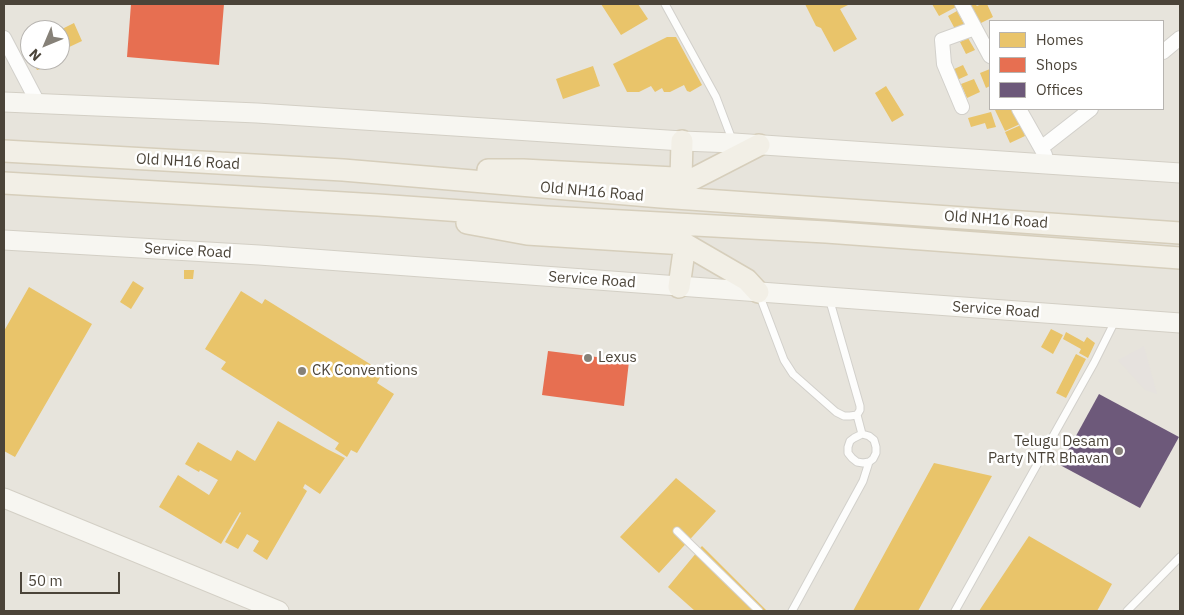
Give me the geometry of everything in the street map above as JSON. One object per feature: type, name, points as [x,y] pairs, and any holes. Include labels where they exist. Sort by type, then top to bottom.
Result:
[{"type":"main road","points":[[681,179],[682,142]]},
{"type":"main road","points":[[343,170],[523,170],[693,179],[759,145]]},
{"type":"main road","name":"Old NH16 Road","points":[[4,151],[343,170],[661,198],[1180,233]]},
{"type":"main road","name":"Old NH16 Road","points":[[4,183],[378,205],[557,218],[826,232],[1180,258]]},
{"type":"main road","points":[[378,205],[526,234],[685,244],[747,280],[758,292]]},
{"type":"main road","points":[[679,287],[685,244]]},
{"type":"street","points":[[962,4],[989,54]]},
{"type":"street","points":[[962,107],[944,64],[942,40],[975,28]]},
{"type":"street","points":[[4,38],[38,103]]},
{"type":"street","points":[[1164,51],[1180,38]]},
{"type":"street","points":[[4,102],[257,113],[682,142],[1046,156],[1180,173]]},
{"type":"street","points":[[1020,110],[1046,156]]},
{"type":"street","points":[[1046,156],[1090,110]]},
{"type":"street","name":"Service Road","points":[[4,240],[259,255],[1180,323]]},
{"type":"street","points":[[4,498],[273,610]]},
{"type":"lane","points":[[665,4],[716,97],[734,144]]},
{"type":"lane","points":[[758,292],[784,360],[793,374],[836,412],[844,416],[857,415]]},
{"type":"lane","points":[[828,298],[860,406],[857,415],[862,434]]},
{"type":"lane","points":[[955,611],[1094,363],[1116,319]]},
{"type":"lane","points":[[792,611],[863,481],[869,462],[876,453],[874,440],[862,434],[850,441],[848,453],[857,462],[869,462]]},
{"type":"lane","points":[[677,531],[759,611]]},
{"type":"lane","points":[[1127,611],[1180,557]]},
{"type":"shaded area","points":[[4,4],[1180,4],[1180,611],[4,611]]},
{"type":"shaded area","points":[[1144,346],[1157,394],[1145,390],[1118,360]]},
{"type":"building: Homes","points":[[601,4],[638,4],[648,19],[621,35]]},
{"type":"building: Homes","points":[[805,4],[850,4],[840,9],[857,39],[834,52],[821,28],[816,26]]},
{"type":"building: Homes","points":[[932,4],[954,4],[956,7],[939,16]]},
{"type":"building: Homes","points":[[975,4],[977,6],[987,4],[993,17],[979,24],[970,6]]},
{"type":"building: Homes","points":[[957,11],[964,24],[955,29],[948,16]]},
{"type":"building: Homes","points":[[74,23],[82,41],[70,47],[70,25]]},
{"type":"building: Homes","points":[[667,37],[676,37],[702,85],[690,92],[687,91],[684,85],[670,92],[664,92],[662,88],[655,92],[651,86],[639,92],[627,92],[613,64]]},
{"type":"building: Homes","points":[[968,38],[975,50],[966,54],[960,42]]},
{"type":"building: Homes","points":[[963,65],[968,75],[957,80],[952,70]]},
{"type":"building: Homes","points":[[593,66],[600,86],[563,99],[556,79]]},
{"type":"building: Homes","points":[[989,69],[989,86],[986,88],[980,73]]},
{"type":"building: Homes","points":[[974,79],[980,92],[967,98],[961,84]]},
{"type":"building: Homes","points":[[886,86],[904,115],[892,122],[875,93]]},
{"type":"building: Homes","points":[[995,110],[1013,110],[1020,124],[1005,131]]},
{"type":"building: Homes","points":[[991,112],[996,127],[987,129],[985,123],[971,127],[968,118]]},
{"type":"building: Homes","points":[[1021,125],[1025,136],[1010,143],[1005,132]]},
{"type":"building: Homes","points":[[184,270],[194,270],[193,279],[184,279]]},
{"type":"building: Homes","points":[[133,281],[144,288],[131,309],[120,302]]},
{"type":"building: Homes","points":[[29,287],[92,324],[15,457],[4,451],[4,331]]},
{"type":"building: Homes","name":"CK Conventions","points":[[241,291],[262,304],[265,299],[383,372],[377,383],[394,394],[357,453],[351,450],[347,457],[335,449],[339,443],[221,369],[226,362],[205,349]]},
{"type":"building: Homes","points":[[1051,329],[1063,335],[1053,354],[1041,347]]},
{"type":"building: Homes","points":[[1066,332],[1084,342],[1087,337],[1095,343],[1088,358],[1079,353],[1081,349],[1063,339]]},
{"type":"building: Homes","points":[[1076,354],[1086,359],[1066,398],[1056,393]]},
{"type":"building: Homes","points":[[278,421],[345,458],[320,494],[305,484],[303,488],[307,491],[267,560],[253,551],[259,541],[247,534],[238,549],[225,542],[240,512],[221,544],[159,507],[178,475],[209,495],[218,480],[185,464],[198,442],[231,461],[237,450],[255,461]]},
{"type":"building: Homes","points":[[934,463],[992,476],[918,611],[853,611]]},
{"type":"building: Homes","points":[[676,478],[716,511],[659,573],[620,537]]},
{"type":"building: Homes","points":[[1029,536],[1112,584],[1097,611],[979,611]]},
{"type":"building: Homes","points":[[702,546],[767,611],[695,611],[668,587]]},
{"type":"building: Shops","points":[[131,4],[224,4],[219,65],[127,57]]},
{"type":"building: Shops","points":[[548,351],[629,361],[624,406],[542,395]]},
{"type":"building: Offices","name":"Telugu Desam Party NTR Bhavan","points":[[1099,394],[1179,437],[1140,508],[1060,465]]},
{"type":"place","name":"Lexus","points":[[588,358]]},
{"type":"place","name":"CK Conventions","points":[[302,371]]},
{"type":"place","name":"Telugu Desam Party NTR Bhavan","points":[[1119,451]]}]
